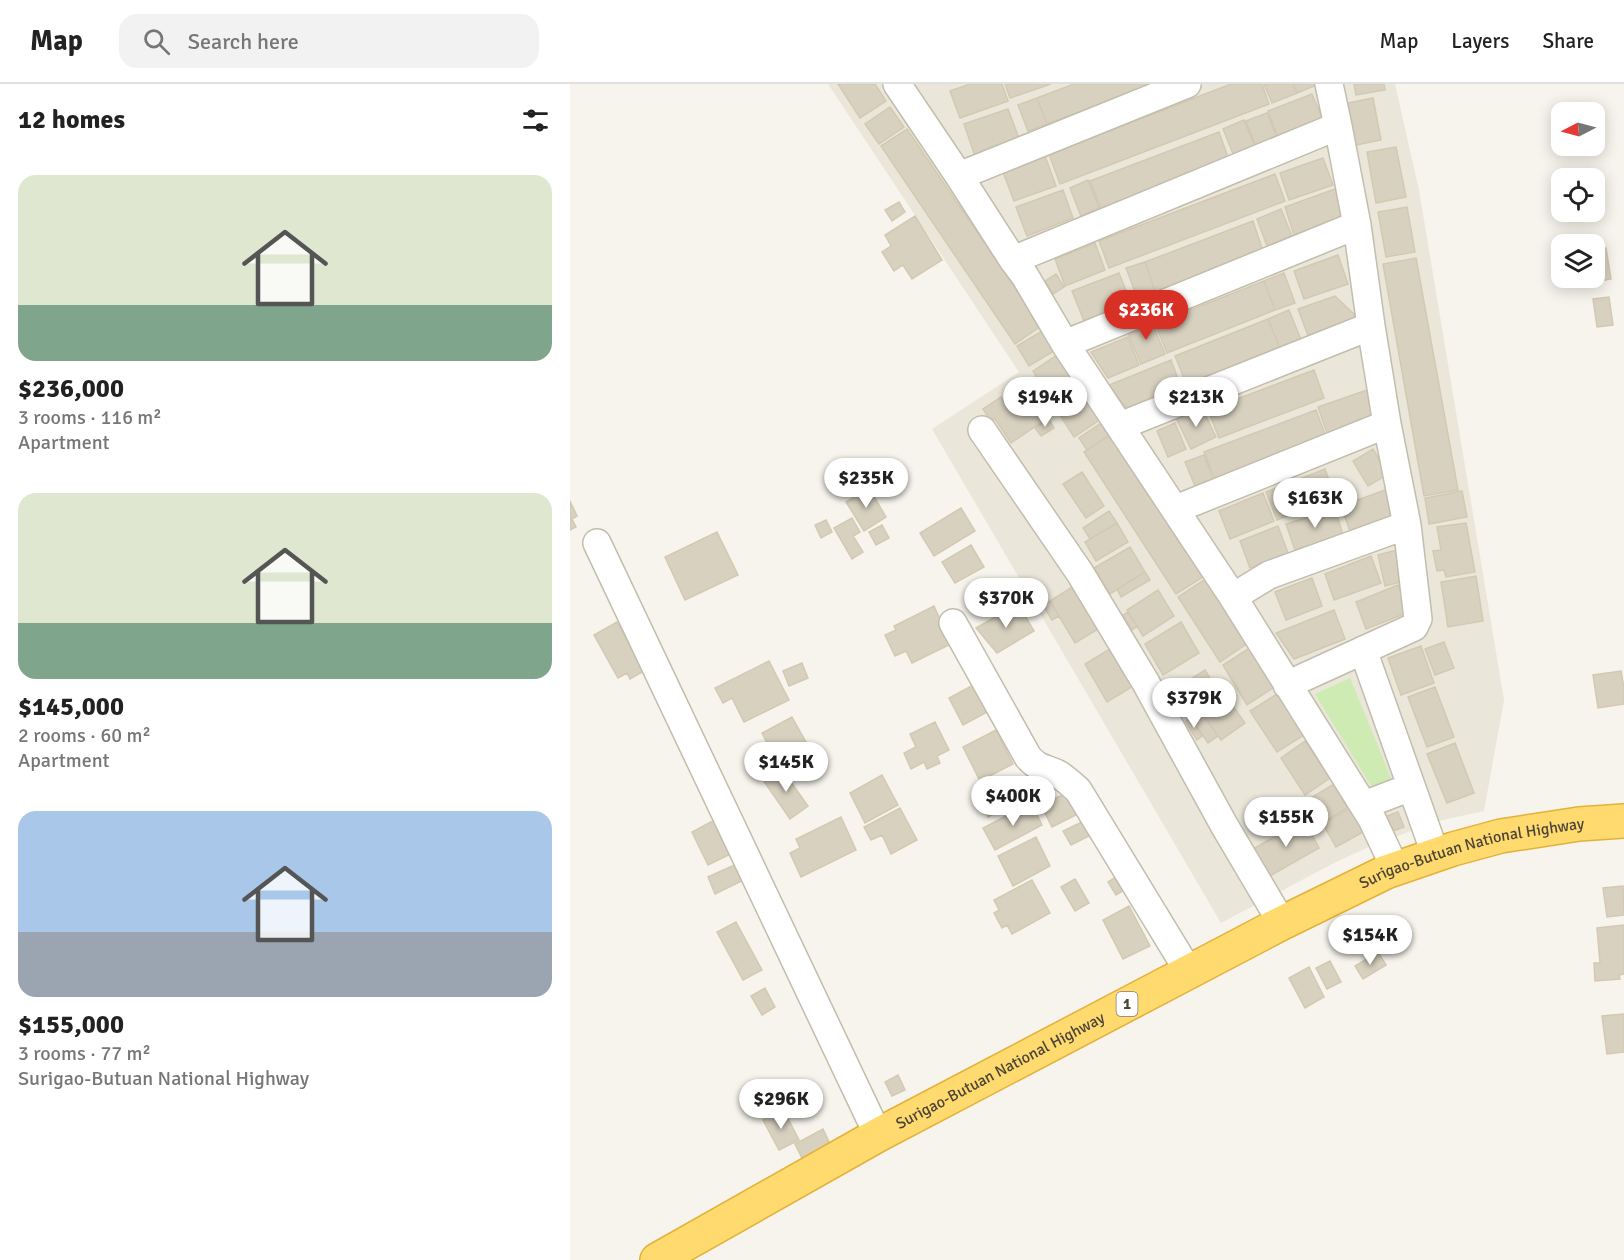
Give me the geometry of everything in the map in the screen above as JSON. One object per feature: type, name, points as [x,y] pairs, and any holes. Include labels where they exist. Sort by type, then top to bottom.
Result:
[{"type":"highway","name":"Surigao-Butuan National Highway","points":[[657,1260],[878,1135],[1282,923],[1386,872],[1501,836],[1579,824],[1624,821]]},
{"type":"street","points":[[959,176],[1187,84]]},
{"type":"street","points":[[1287,685],[1414,627],[1417,623],[1418,610],[1407,525],[1387,424],[1357,225],[1329,84]]},
{"type":"street","points":[[905,86],[1012,260],[1025,276],[1065,344],[1176,509],[1364,805],[1395,868]]},
{"type":"street","points":[[1012,260],[1338,126]]},
{"type":"street","points":[[1065,344],[1357,225]]},
{"type":"street","points":[[1120,426],[1371,326]]},
{"type":"street","points":[[1176,509],[1387,424]]},
{"type":"street","points":[[982,430],[1080,573],[1146,683],[1224,825],[1282,923]]},
{"type":"street","points":[[1233,597],[1269,575],[1407,525]]},
{"type":"street","points":[[597,543],[878,1135]]},
{"type":"street","points":[[953,623],[1028,757],[1033,764],[1057,773],[1078,790],[1189,972]]},
{"type":"street","points":[[1363,650],[1436,855]]},
{"type":"street","points":[[1364,805],[1411,786]]},
{"type":"shaded area","points":[[828,84],[1395,84],[1419,190],[1504,700],[1484,811],[1438,821],[1373,845],[1221,923],[932,429],[1019,372]]},
{"type":"green space","points":[[1350,678],[1393,783],[1376,794],[1315,694]]},
{"type":"building","points":[[838,84],[875,84],[886,101],[860,118]]},
{"type":"building","points":[[970,84],[1002,84],[1008,101],[960,118],[950,91]]},
{"type":"building","points":[[1005,84],[1051,84],[1010,98]]},
{"type":"building","points":[[1074,84],[1154,84],[1047,124],[1037,98]]},
{"type":"building","points":[[1231,84],[1262,84],[1269,104],[1060,184],[1049,154]]},
{"type":"building","points":[[1264,84],[1293,84],[1297,93],[1272,103]]},
{"type":"building","points":[[1293,84],[1313,84],[1314,86],[1297,93]]},
{"type":"building","points":[[1354,84],[1384,84],[1385,90],[1356,95]]},
{"type":"building","points":[[1312,94],[1323,120],[1278,138],[1268,111]]},
{"type":"building","points":[[1037,98],[1047,124],[1028,131],[1018,105]]},
{"type":"building","points":[[1373,98],[1381,140],[1351,146],[1343,104]]},
{"type":"building","points":[[890,107],[904,127],[879,144],[865,124]]},
{"type":"building","points":[[1008,109],[1020,141],[975,156],[964,124]]},
{"type":"building","points":[[1267,113],[1279,142],[1258,151],[1246,121]]},
{"type":"building","points":[[1244,120],[1255,147],[1234,156],[1223,129]]},
{"type":"building","points":[[907,129],[1041,326],[1015,344],[881,146]]},
{"type":"building","points":[[1219,132],[1229,160],[1101,209],[1090,181]]},
{"type":"building","points":[[1396,147],[1406,197],[1376,203],[1367,152]]},
{"type":"building","points":[[1045,156],[1056,186],[1014,201],[1003,172]]},
{"type":"building","points":[[1323,158],[1333,185],[1289,200],[1280,173]]},
{"type":"building","points":[[1275,174],[1285,201],[1109,268],[1099,241]]},
{"type":"building","points":[[1088,180],[1099,208],[1081,216],[1070,188]]},
{"type":"building","points":[[1335,189],[1345,217],[1294,235],[1285,207]]},
{"type":"building","points":[[1063,190],[1073,218],[1027,236],[1016,207]]},
{"type":"building","points":[[899,202],[905,212],[892,221],[885,210]]},
{"type":"building","points":[[1407,207],[1415,252],[1386,257],[1378,212]]},
{"type":"building","points":[[1281,209],[1292,236],[1267,246],[1257,219]]},
{"type":"building","points":[[915,216],[942,260],[912,279],[903,265],[894,271],[882,252],[891,246],[885,235]]},
{"type":"building","points":[[1253,221],[1264,254],[1156,294],[1145,262]]},
{"type":"building","points":[[1095,243],[1105,270],[1065,286],[1055,259]]},
{"type":"building","points":[[1605,248],[1611,279],[1605,280]]},
{"type":"building","points":[[1338,255],[1348,284],[1304,299],[1294,271]]},
{"type":"building","points":[[1416,258],[1458,490],[1424,496],[1383,264]]},
{"type":"building","points":[[1145,262],[1155,291],[1137,297],[1126,268]]},
{"type":"building","points":[[1119,273],[1131,303],[1084,321],[1072,291]]},
{"type":"building","points":[[1284,273],[1295,303],[1275,310],[1264,281]]},
{"type":"building","points":[[1056,274],[1064,287],[1053,294],[1045,281]]},
{"type":"building","points":[[1264,281],[1275,310],[1167,353],[1155,324]]},
{"type":"building","points":[[1335,296],[1359,319],[1309,338],[1298,309]]},
{"type":"building","points":[[1609,297],[1613,325],[1597,327],[1593,299]]},
{"type":"building","points":[[1289,310],[1302,342],[1281,351],[1268,319]]},
{"type":"building","points":[[1150,318],[1165,354],[1141,364],[1126,328]]},
{"type":"building","points":[[1268,319],[1281,351],[1188,388],[1175,356]]},
{"type":"building","points":[[1042,331],[1054,351],[1029,366],[1017,346]]},
{"type":"building","points":[[1128,337],[1139,365],[1108,378],[1091,352]]},
{"type":"building","points":[[1057,355],[1083,396],[1058,412],[1033,371]]},
{"type":"building","points":[[1171,360],[1183,392],[1130,413],[1109,385]]},
{"type":"building","points":[[1314,370],[1324,398],[1219,438],[1208,410]]},
{"type":"building","points":[[1025,389],[1046,419],[1011,443],[995,419],[991,421],[983,409],[1001,397],[1005,403]]},
{"type":"building","points":[[1367,390],[1378,421],[1329,439],[1318,407]]},
{"type":"building","points":[[1087,398],[1101,419],[1074,437],[1060,415]]},
{"type":"building","points":[[1201,406],[1216,437],[1191,449],[1176,418]]},
{"type":"building","points":[[1316,410],[1326,437],[1215,479],[1204,452]]},
{"type":"building","points":[[1049,419],[1054,428],[1041,436],[1035,428]]},
{"type":"building","points":[[1101,423],[1109,436],[1087,450],[1079,438]]},
{"type":"building","points":[[1175,423],[1186,449],[1168,457],[1157,431]]},
{"type":"building","points":[[1113,433],[1206,575],[1176,594],[1084,452]]},
{"type":"building","points":[[1373,449],[1388,474],[1368,486],[1353,461]]},
{"type":"building","points":[[1204,455],[1213,479],[1195,486],[1185,462]]},
{"type":"building","points":[[1325,469],[1335,497],[1277,520],[1266,492]]},
{"type":"building","points":[[1082,472],[1104,506],[1086,518],[1063,484]]},
{"type":"building","points":[[869,488],[886,517],[864,531],[846,502]]},
{"type":"building","points":[[1388,489],[1398,518],[1351,534],[1341,506]]},
{"type":"building","points":[[1462,491],[1467,517],[1429,524],[1425,498]]},
{"type":"building","points":[[1263,493],[1274,521],[1230,539],[1219,511]]},
{"type":"building","points":[[570,501],[577,516],[572,519],[576,527],[570,530]]},
{"type":"building","points":[[961,508],[975,531],[934,556],[920,533]]},
{"type":"building","points":[[1335,509],[1343,535],[1295,550],[1286,524]]},
{"type":"building","points":[[1109,511],[1117,523],[1090,539],[1083,528]]},
{"type":"building","points":[[852,518],[860,532],[853,536],[863,552],[852,559],[834,528]]},
{"type":"building","points":[[826,520],[832,532],[821,538],[815,525]]},
{"type":"building","points":[[1117,523],[1128,542],[1096,561],[1085,542]]},
{"type":"building","points":[[1466,523],[1475,572],[1446,577],[1444,570],[1437,571],[1433,551],[1441,550],[1437,527]]},
{"type":"building","points":[[882,525],[889,538],[876,545],[869,532]]},
{"type":"building","points":[[1278,526],[1288,553],[1250,568],[1240,541]]},
{"type":"building","points":[[717,532],[738,575],[685,600],[665,557]]},
{"type":"building","points":[[971,545],[984,567],[955,583],[942,562]]},
{"type":"building","points":[[1130,547],[1145,572],[1110,594],[1094,568]]},
{"type":"building","points":[[1397,550],[1405,581],[1385,586],[1378,555]]},
{"type":"building","points":[[1371,556],[1381,583],[1334,600],[1325,574]]},
{"type":"building","points":[[1145,572],[1150,580],[1121,597],[1117,589]]},
{"type":"building","points":[[1476,576],[1483,621],[1448,627],[1441,582]]},
{"type":"building","points":[[1207,578],[1248,643],[1220,662],[1178,597]]},
{"type":"building","points":[[1312,578],[1322,606],[1286,620],[1275,592]]},
{"type":"building","points":[[1077,584],[1103,626],[1075,643],[1050,601]]},
{"type":"building","points":[[1398,585],[1409,612],[1366,629],[1356,602]]},
{"type":"building","points":[[1158,590],[1174,616],[1143,636],[1127,610]]},
{"type":"building","points":[[1050,601],[1059,616],[1052,620],[1043,605]]},
{"type":"building","points":[[1018,604],[1034,631],[997,653],[976,628]]},
{"type":"building","points":[[934,606],[951,644],[912,663],[906,651],[895,656],[885,635],[896,630],[894,626]]},
{"type":"building","points":[[1334,610],[1345,639],[1294,659],[1276,633]]},
{"type":"building","points":[[1128,612],[1137,626],[1132,630],[1123,615]]},
{"type":"building","points":[[617,622],[644,671],[630,679],[627,673],[618,678],[594,635]]},
{"type":"building","points":[[1181,622],[1199,653],[1163,675],[1145,644]]},
{"type":"building","points":[[1444,642],[1454,668],[1435,675],[1425,649]]},
{"type":"building","points":[[1118,644],[1140,682],[1107,702],[1085,664]]},
{"type":"building","points":[[1421,646],[1434,683],[1401,695],[1388,658]]},
{"type":"building","points":[[1251,647],[1276,686],[1247,705],[1223,665]]},
{"type":"building","points":[[769,661],[789,700],[744,722],[732,698],[723,703],[715,688]]},
{"type":"building","points":[[802,663],[808,678],[789,686],[783,671]]},
{"type":"building","points":[[1205,670],[1212,682],[1193,694],[1186,682]]},
{"type":"building","points":[[1621,671],[1624,704],[1598,708],[1593,675]]},
{"type":"building","points":[[977,683],[991,710],[963,725],[949,698]]},
{"type":"building","points":[[1219,686],[1245,723],[1221,740],[1195,703]]},
{"type":"building","points":[[1435,687],[1454,737],[1427,747],[1408,697]]},
{"type":"building","points":[[1277,694],[1304,735],[1277,752],[1250,711]]},
{"type":"building","points":[[1195,703],[1218,736],[1208,743],[1185,710]]},
{"type":"building","points":[[792,717],[807,744],[776,760],[762,733]]},
{"type":"building","points":[[1190,718],[1202,736],[1197,740],[1185,722]]},
{"type":"building","points":[[935,722],[949,750],[937,756],[940,763],[927,769],[924,762],[911,769],[904,753],[916,747],[910,734]]},
{"type":"building","points":[[996,730],[1013,764],[980,781],[963,747]]},
{"type":"building","points":[[1305,741],[1330,778],[1305,795],[1281,758]]},
{"type":"building","points":[[1455,743],[1474,793],[1447,803],[1427,754]]},
{"type":"building","points":[[781,768],[808,806],[790,819],[763,780]]},
{"type":"building","points":[[882,775],[898,805],[865,823],[850,793]]},
{"type":"building","points":[[1011,778],[1021,800],[988,817],[978,795]]},
{"type":"building","points":[[1334,784],[1347,808],[1322,823],[1309,799]]},
{"type":"building","points":[[1071,791],[1082,812],[1052,827],[1041,805]]},
{"type":"building","points":[[1031,803],[1042,825],[995,850],[983,828]]},
{"type":"building","points":[[1352,807],[1365,831],[1336,847],[1323,824]]},
{"type":"building","points":[[900,808],[917,840],[891,854],[882,835],[871,840],[864,827]]},
{"type":"building","points":[[1398,812],[1404,827],[1393,831],[1387,816]]},
{"type":"building","points":[[720,817],[737,851],[708,865],[692,832]]},
{"type":"building","points":[[841,817],[856,850],[801,877],[790,853],[800,848],[796,839]]},
{"type":"building","points":[[1086,820],[1093,834],[1071,845],[1063,831]]},
{"type":"building","points":[[1304,820],[1319,848],[1268,877],[1253,849]]},
{"type":"building","points":[[1036,837],[1050,866],[1013,886],[998,856]]},
{"type":"building","points":[[739,863],[746,879],[715,894],[708,877]]},
{"type":"building","points":[[1125,871],[1134,884],[1116,895],[1108,882]]},
{"type":"building","points":[[1075,879],[1089,903],[1075,911],[1061,887]]},
{"type":"building","points":[[1032,880],[1050,913],[1012,934],[1007,925],[1002,928],[994,913],[999,910],[994,900]]},
{"type":"building","points":[[1623,886],[1624,915],[1607,917],[1603,888]]},
{"type":"building","points":[[1129,906],[1150,946],[1123,959],[1103,920]]},
{"type":"building","points":[[736,922],[762,970],[743,980],[717,932]]},
{"type":"building","points":[[1624,925],[1624,974],[1619,975],[1620,979],[1595,981],[1594,963],[1600,963],[1597,928]]},
{"type":"building","points":[[1378,952],[1386,965],[1363,979],[1355,966]]},
{"type":"building","points":[[1330,961],[1341,982],[1327,989],[1316,968]]},
{"type":"building","points":[[1309,967],[1324,997],[1305,1008],[1289,978]]},
{"type":"building","points":[[765,988],[775,1007],[762,1015],[751,996]]},
{"type":"building","points":[[1624,1014],[1624,1052],[1607,1054],[1602,1016]]},
{"type":"building","points":[[898,1075],[905,1090],[892,1096],[885,1082]]},
{"type":"building","points":[[783,1109],[799,1140],[779,1150],[763,1120]]},
{"type":"building","points":[[823,1129],[831,1146],[803,1160],[795,1144]]}]
